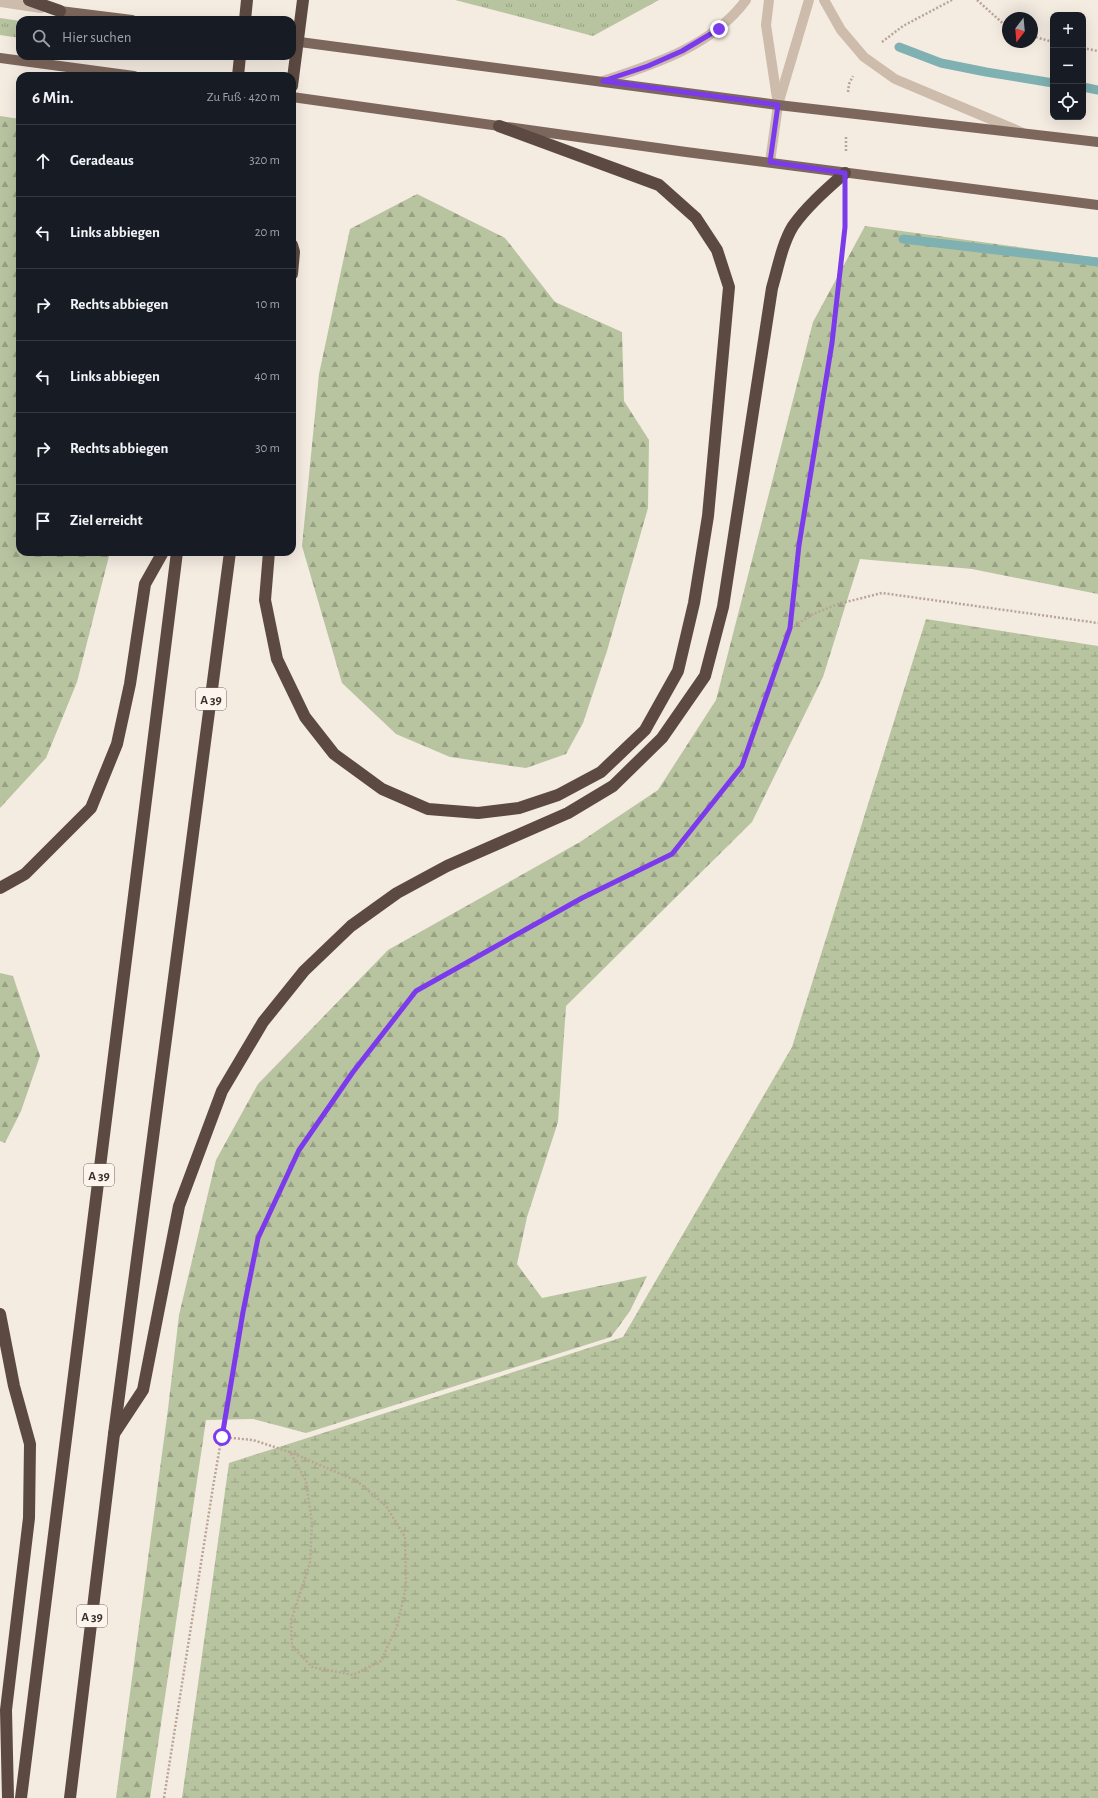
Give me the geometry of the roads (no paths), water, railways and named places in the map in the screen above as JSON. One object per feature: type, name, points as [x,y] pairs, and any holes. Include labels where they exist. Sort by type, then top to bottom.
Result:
[{"type":"highway","points":[[29,0],[60,11]]},
{"type":"highway","points":[[246,16],[248,0]]},
{"type":"highway","points":[[296,57],[304,0]]},
{"type":"highway","points":[[238,72],[240,60]]},
{"type":"highway","points":[[294,72],[296,60]]},
{"type":"highway","points":[[269,556],[265,600],[276,659],[305,717],[334,754],[382,789],[428,808],[478,813],[519,808],[558,795],[600,772],[646,730],[678,671],[694,603],[708,516],[729,287],[727,280],[717,250],[696,218],[659,186],[499,126]]},
{"type":"highway","points":[[114,1434],[144,1390],[179,1206],[222,1091],[263,1022],[304,972],[351,926],[397,893],[447,866],[568,813],[613,786],[662,738],[705,676],[723,607],[772,288],[785,244],[793,227],[814,200],[845,173]]},
{"type":"highway","points":[[0,888],[26,874],[91,808],[117,744],[130,684],[145,584],[162,556]]},
{"type":"highway","name":"A 39","points":[[21,1798],[176,556]]},
{"type":"highway","name":"A 39","points":[[70,1798],[114,1434],[229,556]]},
{"type":"highway","points":[[0,1314],[14,1386],[30,1444],[29,1518],[6,1710],[8,1798]]},
{"type":"main road","points":[[60,11],[100,16]]},
{"type":"main road","points":[[296,42],[778,105],[1098,142]]},
{"type":"main road","points":[[0,58],[104,72]]},
{"type":"main road","points":[[296,98],[845,173],[1098,205]]},
{"type":"street","points":[[603,81],[648,66],[682,51],[719,29],[746,0]]},
{"type":"street","points":[[769,0],[766,25],[778,105]]},
{"type":"street","points":[[770,162],[778,105],[809,0]]},
{"type":"street","points":[[824,0],[841,30],[864,57],[895,78],[1021,132]]},
{"type":"street","points":[[0,2],[60,11]]},
{"type":"waterway","points":[[899,47],[941,63],[1050,83]]},
{"type":"waterway","points":[[1086,88],[1098,90]]},
{"type":"waterway","points":[[903,239],[1098,262]]}]
